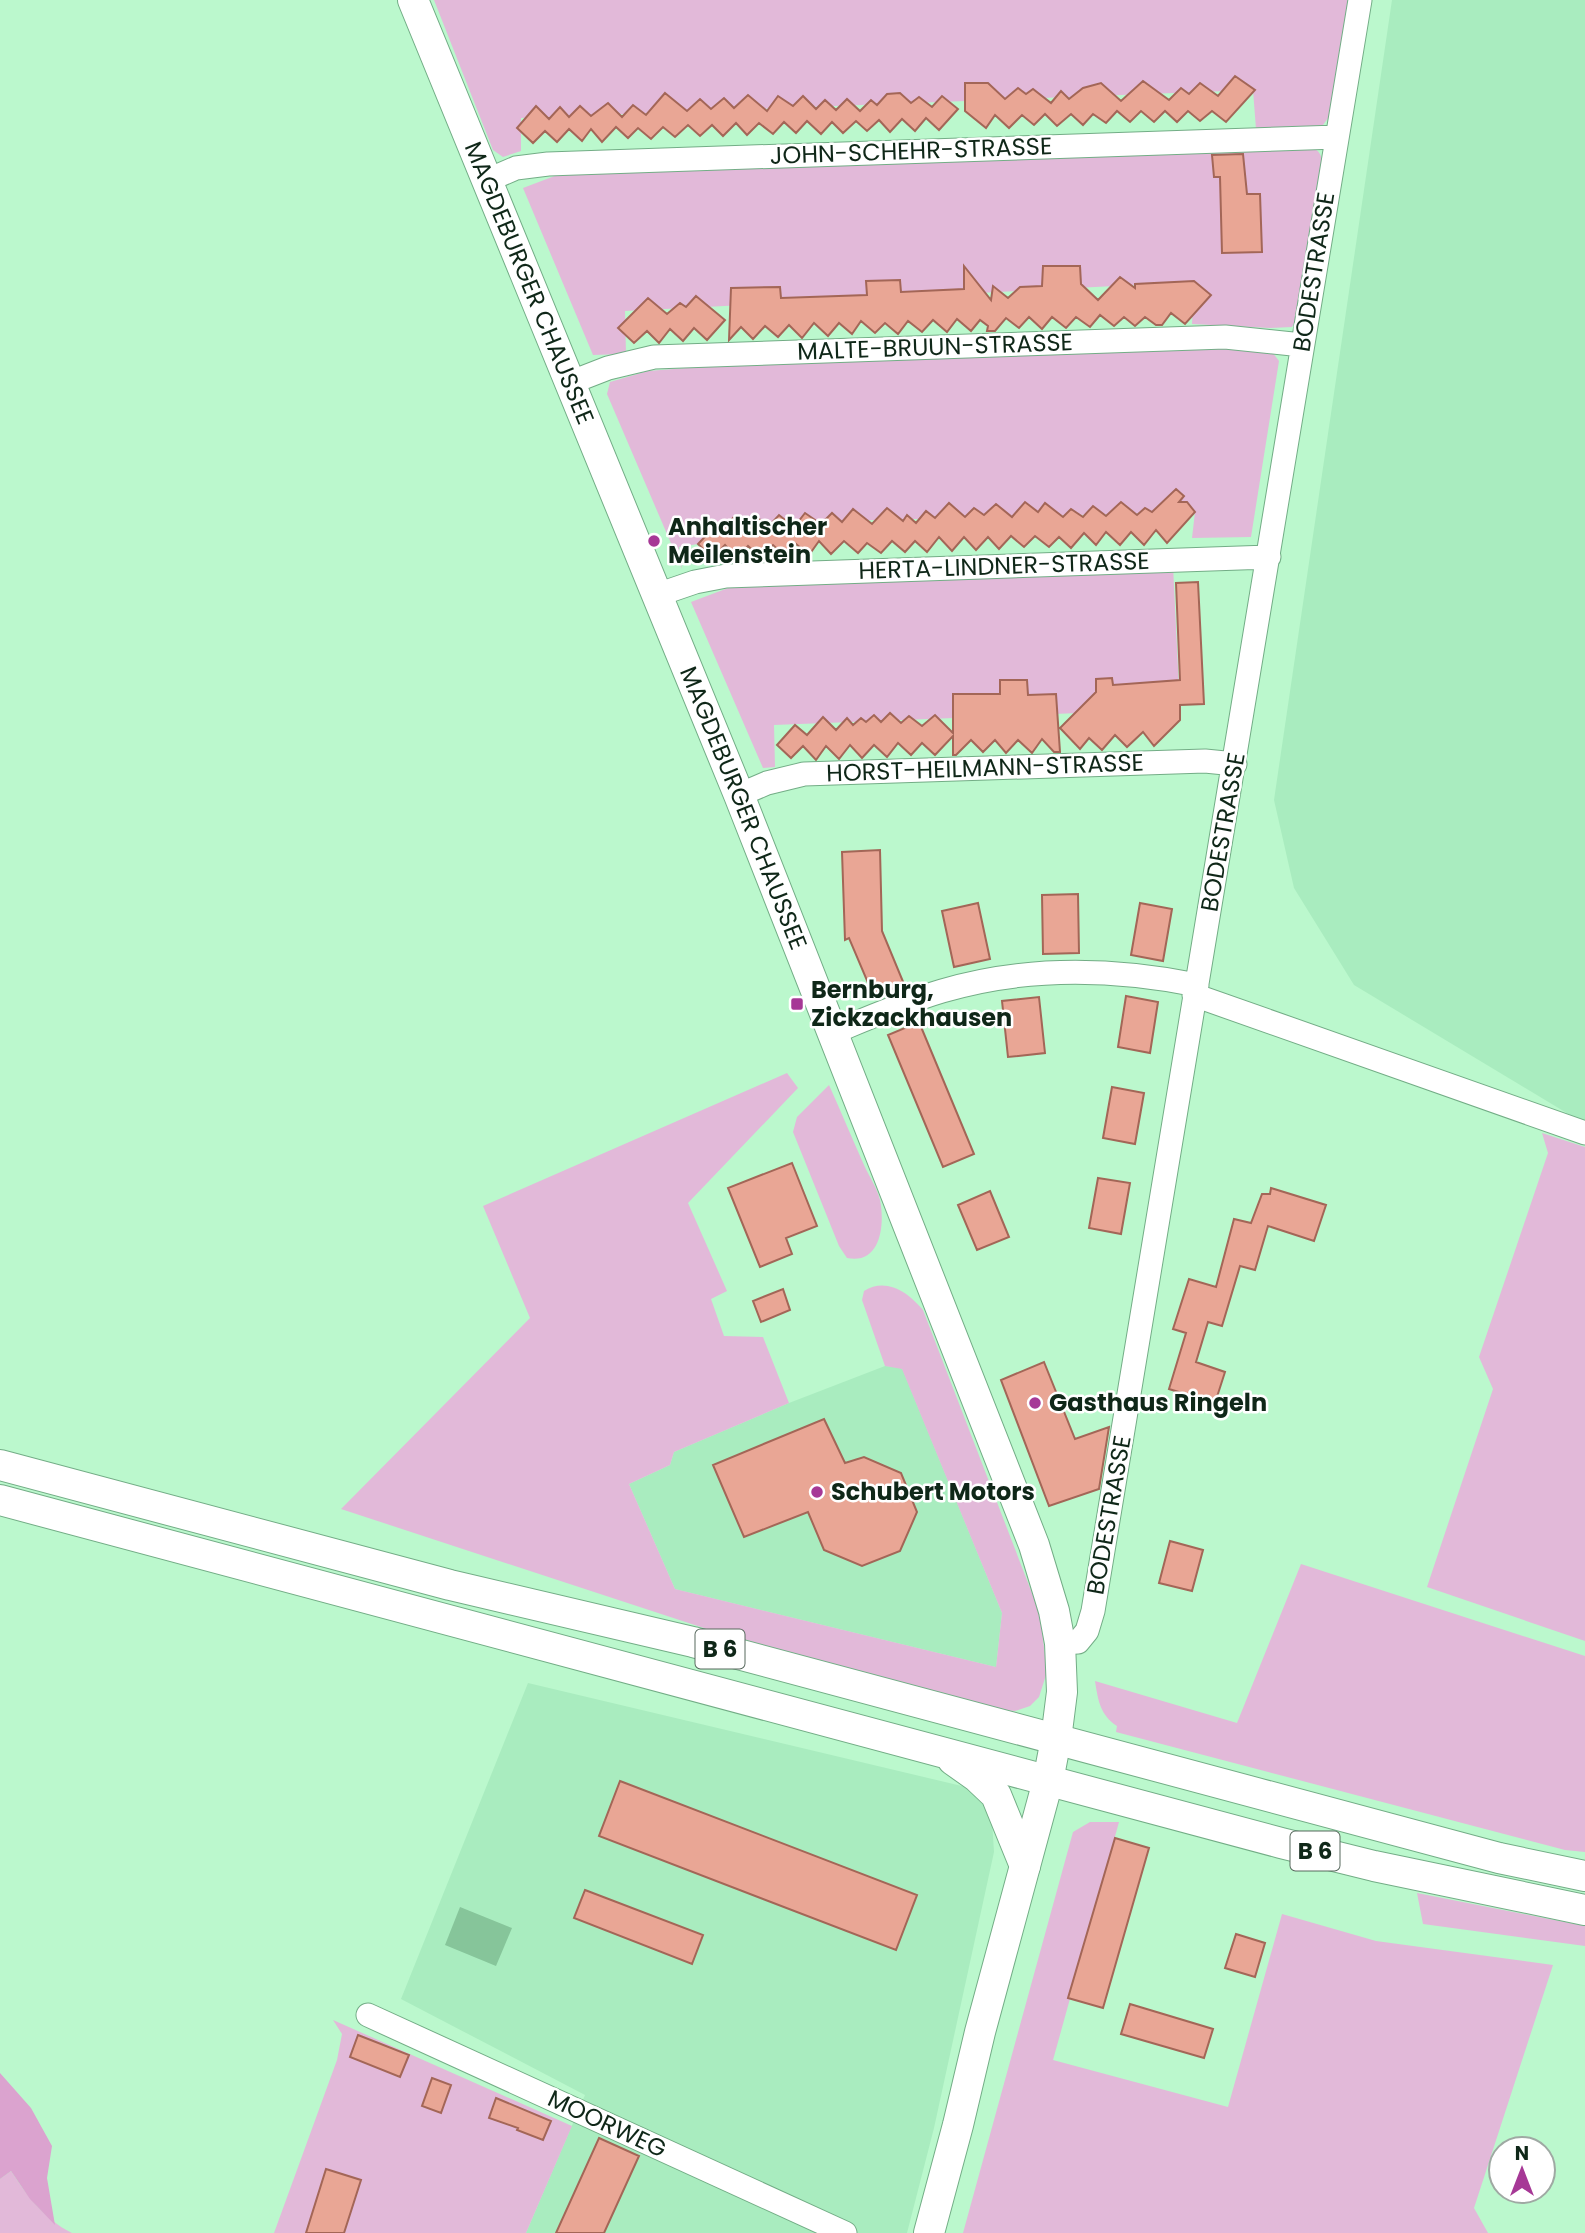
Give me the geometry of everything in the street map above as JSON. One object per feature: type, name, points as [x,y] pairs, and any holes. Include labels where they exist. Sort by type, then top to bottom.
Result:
[{"type":"main road","name":"MAGDEBURGER CHAUSSEE","points":[[413,0],[572,382],[739,795],[1034,1545],[1052,1601],[1060,1643],[1062,1692],[1048,1781],[929,2233]]},
{"type":"main road","name":"B 6","points":[[0,1465],[450,1586],[693,1642],[1499,1858],[1585,1876]]},
{"type":"main road","name":"B 6","points":[[0,1500],[1374,1866],[1585,1910]]},
{"type":"main road","name":"B 6","points":[[944,1753],[996,1795],[1025,1866]]},
{"type":"street","name":"BODESTRASSE","points":[[1060,1643],[1078,1642],[1087,1631],[1093,1611],[1360,0]]},
{"type":"street","name":"JOHN-SCHEHR-STRASSE","points":[[488,180],[516,168],[548,163],[1337,137]]},
{"type":"street","name":"MALTE-BRUUN-STRASSE","points":[[572,382],[608,368],[654,356],[1225,337],[1302,345]]},
{"type":"street","name":"HERTA-LINDNER-STRASSE","points":[[657,595],[695,582],[726,576],[1269,556]]},
{"type":"street","name":"HORST-HEILMANN-STRASSE","points":[[739,795],[767,783],[804,774],[1205,761],[1235,764]]},
{"type":"street","points":[[832,1033],[942,991],[995,978],[1020,974],[1122,973],[1195,990],[1585,1133]]},
{"type":"street","name":"MOORWEG","points":[[368,2015],[845,2233]]},
{"type":"shaded area","points":[[434,0],[1348,0],[1333,111],[1323,125],[1305,129],[1256,129],[1253,90],[521,118],[521,151],[503,157],[493,150]]},
{"type":"shaded area","points":[[1392,0],[1585,0],[1585,1121],[1575,1118],[1354,985],[1294,888],[1274,800]]},
{"type":"shaded area","points":[[1308,146],[1319,153],[1322,166],[1299,315],[1292,327],[1192,324],[1194,282],[625,311],[626,354],[593,355],[523,188],[573,169]]},
{"type":"shaded area","points":[[1211,344],[1273,353],[1279,361],[1251,537],[1192,538],[1195,512],[717,524],[698,544],[679,547],[682,569],[607,394],[610,382],[648,371]]},
{"type":"shaded area","points":[[1173,566],[1180,709],[774,725],[775,767],[763,768],[691,602],[744,582]]},
{"type":"shaded area","points":[[787,1073],[798,1088],[688,1203],[727,1291],[711,1299],[724,1336],[763,1337],[789,1403],[674,1452],[670,1465],[629,1484],[675,1589],[996,1667],[1002,1613],[902,1369],[885,1366],[862,1300],[864,1291],[872,1287],[888,1286],[904,1292],[923,1310],[1040,1614],[1047,1672],[1039,1697],[1030,1706],[1015,1711],[998,1710],[716,1632],[341,1509],[530,1318],[483,1206]]},
{"type":"shaded area","points":[[829,1085],[880,1200],[882,1220],[878,1241],[874,1249],[858,1259],[847,1258],[839,1246],[793,1132],[797,1117]]},
{"type":"shaded area","points":[[1542,1133],[1585,1147],[1585,1641],[1427,1587],[1493,1389],[1479,1357],[1548,1153]]},
{"type":"shaded area","points":[[885,1366],[902,1368],[1002,1613],[996,1667],[675,1589],[629,1484],[670,1465],[674,1452]]},
{"type":"shaded area","points":[[1301,1564],[1585,1656],[1585,1852],[1565,1850],[1116,1732],[1117,1726],[1107,1717],[1101,1706],[1095,1681],[1237,1723]]},
{"type":"shaded area","points":[[528,1683],[966,1787],[981,1799],[992,1820],[994,1852],[934,2128],[907,2233],[526,2233],[585,2095],[401,1999]]},
{"type":"shaded area","points":[[1090,1822],[1119,1822],[1053,2060],[1228,2107],[1282,1914],[1376,1941],[1553,1965],[1498,2135],[1487,2135],[1487,2168],[1474,2208],[1488,2233],[963,2233],[1073,1832]]},
{"type":"shaded area","points":[[1417,1893],[1585,1926],[1585,1946],[1423,1924]]},
{"type":"shaded area","points":[[460,1907],[512,1928],[496,1966],[445,1945]]},
{"type":"shaded area","points":[[333,2020],[572,2126],[526,2233],[274,2233],[337,2060],[342,2034]]},
{"type":"shaded area","points":[[0,2073],[31,2108],[52,2146],[47,2178],[55,2225],[30,2199],[11,2171],[0,2179]]},
{"type":"shaded area","points":[[11,2171],[37,2206],[53,2221],[72,2233],[0,2233],[0,2179]]},
{"type":"building","points":[[1235,76],[1255,90],[1226,122],[1212,111],[1200,121],[1188,111],[1177,122],[1165,111],[1154,122],[1141,111],[1130,122],[1117,111],[1106,123],[1093,114],[1083,125],[1071,114],[1057,126],[1045,114],[1034,125],[1022,115],[1009,128],[995,115],[986,128],[965,111],[965,83],[988,83],[1005,99],[1018,88],[1026,94],[1033,89],[1051,103],[1061,91],[1069,99],[1083,88],[1101,83],[1121,101],[1143,81],[1169,100],[1181,88],[1189,94],[1200,83],[1218,96]]},
{"type":"building","points":[[665,93],[687,111],[700,99],[711,109],[724,98],[734,108],[748,95],[767,111],[778,96],[793,106],[803,96],[816,109],[825,100],[836,110],[847,99],[860,111],[871,100],[877,105],[887,94],[900,93],[911,103],[919,97],[932,107],[942,96],[958,109],[939,130],[926,118],[915,131],[902,119],[890,132],[879,120],[867,131],[856,121],[843,133],[832,122],[821,134],[807,121],[796,133],[784,122],[773,134],[759,123],[747,135],[736,123],[723,136],[712,125],[700,136],[688,125],[675,137],[663,127],[651,139],[638,128],[628,138],[616,127],[602,142],[591,129],[582,141],[569,129],[557,142],[545,131],[533,143],[517,128],[536,106],[549,119],[560,107],[569,117],[580,106],[591,116],[608,103],[622,117],[633,105],[646,115]]},
{"type":"building","points":[[1243,154],[1247,194],[1260,194],[1262,252],[1222,253],[1220,177],[1214,177],[1212,155]]},
{"type":"building","points":[[964,266],[991,300],[993,286],[1008,298],[1020,287],[1042,286],[1043,266],[1080,266],[1081,284],[1098,300],[1120,277],[1135,288],[1135,284],[1194,281],[1211,295],[1185,324],[1171,313],[1162,325],[1156,325],[1145,317],[1135,326],[1124,317],[1114,326],[1100,315],[1090,327],[1076,317],[1066,328],[1052,317],[1042,329],[1029,317],[1019,328],[1006,318],[995,331],[987,331],[988,326],[980,320],[971,331],[957,319],[947,332],[933,320],[922,332],[908,321],[898,334],[885,323],[875,333],[861,321],[852,334],[839,323],[828,336],[814,323],[802,338],[789,325],[778,337],[765,326],[753,339],[741,327],[729,340],[731,288],[780,287],[781,298],[867,295],[866,281],[900,280],[901,292],[964,289]]},
{"type":"building","points":[[696,296],[725,320],[707,340],[694,328],[683,341],[670,329],[659,343],[647,331],[634,343],[618,328],[648,298],[667,314],[680,303],[686,307]]},
{"type":"building","points":[[1176,489],[1184,496],[1179,502],[1187,502],[1195,512],[1167,543],[1156,530],[1144,545],[1131,532],[1120,545],[1106,532],[1096,545],[1084,533],[1071,548],[1059,537],[1049,547],[1035,536],[1024,547],[1011,536],[999,549],[988,537],[976,550],[964,537],[952,551],[939,537],[927,552],[915,541],[905,552],[892,541],[881,553],[867,543],[858,553],[844,541],[831,554],[819,541],[809,555],[796,544],[786,557],[773,545],[760,557],[748,546],[737,558],[725,545],[712,558],[698,544],[717,524],[722,530],[733,518],[746,530],[758,518],[768,527],[779,515],[794,527],[805,513],[821,524],[832,513],[842,522],[853,509],[872,524],[887,508],[903,521],[907,515],[916,523],[926,511],[935,518],[949,503],[965,517],[974,508],[984,515],[996,504],[1012,517],[1025,502],[1038,512],[1045,503],[1063,517],[1071,509],[1083,517],[1093,506],[1106,516],[1121,502],[1137,515],[1145,508],[1152,512]]},
{"type":"building","points":[[1198,582],[1204,704],[1180,705],[1180,720],[1154,746],[1143,732],[1127,747],[1115,735],[1102,750],[1089,738],[1080,749],[1060,728],[1096,692],[1096,679],[1112,678],[1113,685],[1180,680],[1176,583]]},
{"type":"building","points":[[1000,680],[1027,680],[1028,695],[1056,694],[1060,752],[1054,752],[1042,739],[1032,753],[1018,740],[1006,753],[995,740],[983,752],[971,740],[953,755],[953,736],[935,755],[922,743],[911,755],[898,743],[887,757],[874,745],[862,758],[850,745],[839,759],[826,746],[816,760],[803,746],[791,758],[777,745],[795,725],[807,735],[823,717],[836,730],[847,718],[853,725],[861,718],[866,722],[874,715],[881,722],[890,713],[901,723],[909,716],[922,726],[935,715],[953,733],[953,694],[1000,694]]},
{"type":"building","points":[[880,850],[882,931],[904,984],[874,997],[849,938],[845,940],[842,852]]},
{"type":"building","points":[[1078,894],[1079,953],[1043,954],[1042,895]]},
{"type":"building","points":[[978,903],[990,959],[954,967],[942,911]]},
{"type":"building","points":[[1140,903],[1172,909],[1163,961],[1131,955]]},
{"type":"building","points":[[1126,996],[1158,1002],[1150,1053],[1118,1047]]},
{"type":"building","points":[[1039,997],[1045,1053],[1008,1057],[1002,1001]]},
{"type":"building","points":[[919,1022],[974,1154],[943,1167],[888,1035]]},
{"type":"building","points":[[1112,1087],[1144,1093],[1135,1144],[1103,1138]]},
{"type":"building","points":[[792,1163],[817,1226],[786,1238],[792,1254],[760,1267],[728,1188]]},
{"type":"building","points":[[1098,1178],[1130,1183],[1121,1234],[1089,1228]]},
{"type":"building","points":[[1271,1188],[1326,1205],[1314,1241],[1268,1226],[1255,1270],[1240,1266],[1222,1326],[1208,1322],[1196,1362],[1225,1372],[1215,1403],[1169,1389],[1186,1333],[1173,1329],[1189,1279],[1216,1287],[1234,1219],[1251,1223],[1262,1194],[1270,1194]]},
{"type":"building","points":[[990,1191],[1009,1237],[977,1250],[958,1205]]},
{"type":"building","points":[[783,1289],[790,1310],[761,1322],[753,1301]]},
{"type":"building","name":"Gasthaus Ringeln","points":[[1044,1362],[1075,1439],[1109,1427],[1099,1489],[1049,1506],[1001,1380]]},
{"type":"building","name":"Schubert Motors","points":[[824,1419],[845,1463],[864,1457],[901,1473],[917,1512],[900,1551],[862,1566],[824,1550],[808,1512],[744,1537],[713,1465]]},
{"type":"building","points":[[1170,1541],[1203,1550],[1192,1591],[1159,1583]]},
{"type":"building","points":[[620,1781],[917,1895],[896,1950],[599,1836]]},
{"type":"building","points":[[1115,1838],[1149,1848],[1103,2008],[1068,1998]]},
{"type":"building","points":[[585,1890],[703,1935],[692,1964],[574,1918]]},
{"type":"building","points":[[1236,1934],[1265,1943],[1255,1977],[1225,1968]]},
{"type":"building","points":[[1130,2004],[1213,2029],[1204,2058],[1121,2034]]},
{"type":"building","points":[[358,2035],[409,2055],[400,2077],[350,2057]]},
{"type":"building","points":[[432,2078],[451,2085],[441,2113],[422,2106]]},
{"type":"building","points":[[496,2098],[551,2121],[543,2140],[489,2118]]},
{"type":"building","points":[[599,2138],[639,2156],[604,2233],[556,2233]]},
{"type":"building","points":[[326,2169],[361,2180],[344,2233],[306,2233]]},
{"type":"place","name":"Anhaltischer Meilenstein","points":[[654,541]]},
{"type":"place","name":"Bernburg, Zickzackhausen","points":[[797,1004]]},
{"type":"place","name":"Gasthaus Ringeln","points":[[1035,1403]]},
{"type":"place","name":"Schubert Motors","points":[[817,1492]]}]
